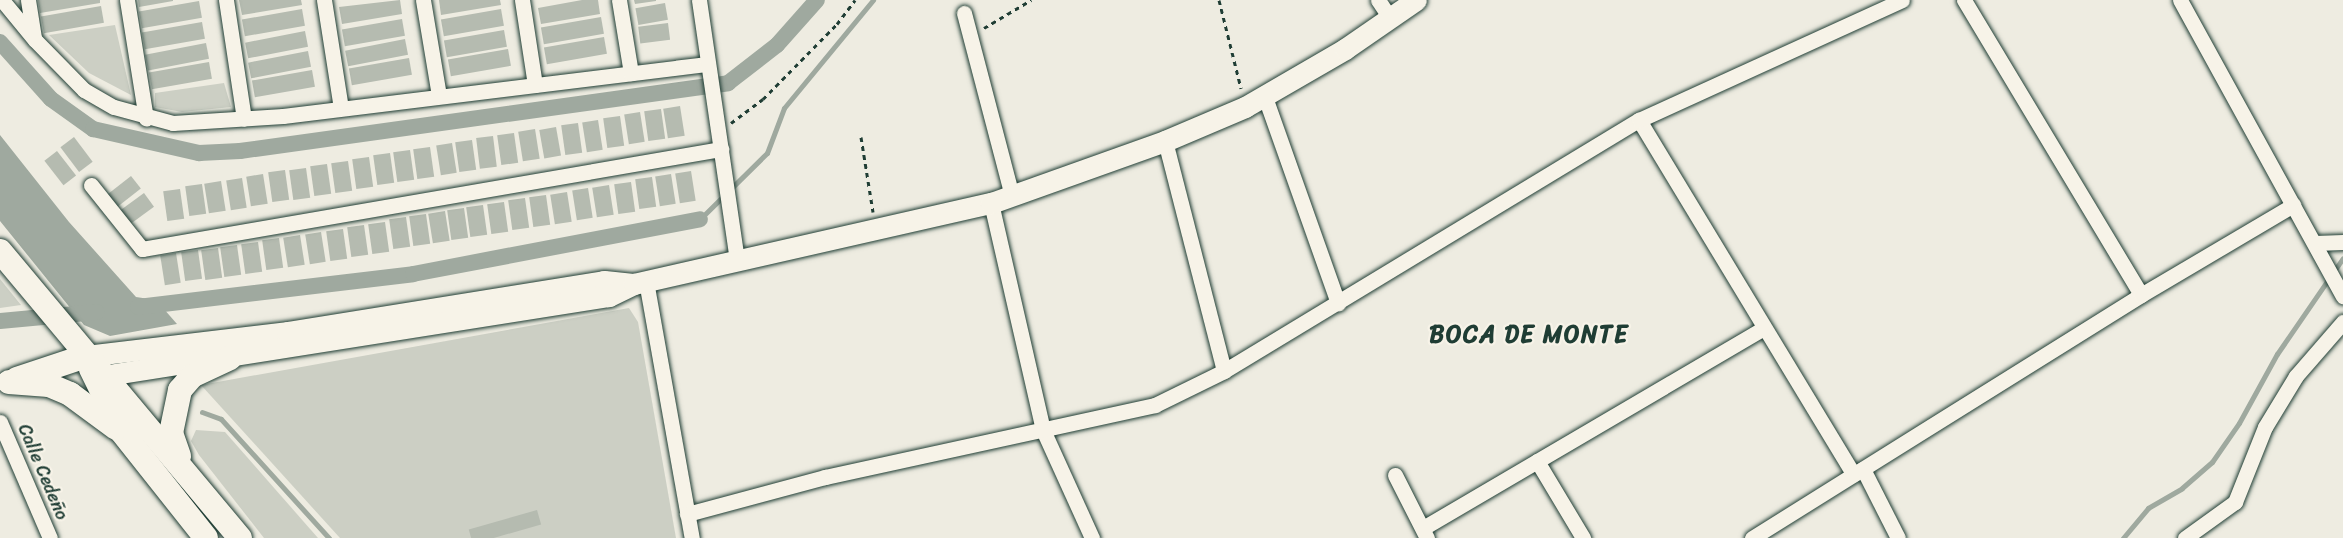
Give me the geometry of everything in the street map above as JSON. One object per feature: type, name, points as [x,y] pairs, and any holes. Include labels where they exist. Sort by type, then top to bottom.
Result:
[{"type":"main road","points":[[96,369],[230,358],[609,296],[640,283],[991,202],[1165,141],[1245,107],[1265,97],[1416,0]]},
{"type":"main road","points":[[0,251],[96,369],[183,466],[240,538]]},
{"type":"main road","points":[[4,382],[96,369],[287,332],[604,281],[640,283]]},
{"type":"main road","points":[[183,466],[171,433],[176,400],[192,376],[230,358]]},
{"type":"main road","points":[[96,369],[122,432]]},
{"type":"main road","points":[[4,382],[49,385],[70,393],[122,432],[206,538]]},
{"type":"street","points":[[2,0],[35,40],[84,90],[146,118],[202,124],[708,64]]},
{"type":"street","points":[[28,0],[35,40]]},
{"type":"street","points":[[127,0],[146,118]]},
{"type":"street","points":[[226,0],[244,119]]},
{"type":"street","points":[[324,0],[341,108]]},
{"type":"street","points":[[423,0],[439,96]]},
{"type":"street","points":[[522,0],[535,85]]},
{"type":"street","points":[[620,0],[631,73]]},
{"type":"street","points":[[699,0],[737,260]]},
{"type":"street","points":[[1378,0],[1390,18]]},
{"type":"street","points":[[687,514],[825,477],[1155,405],[1224,371],[1639,120],[1902,0]]},
{"type":"street","points":[[1964,0],[2140,295]]},
{"type":"street","points":[[2181,0],[2316,243],[2339,290]]},
{"type":"street","points":[[964,13],[1012,196]]},
{"type":"street","points":[[1265,97],[1338,303]]},
{"type":"street","points":[[1639,120],[1764,328],[1898,538]]},
{"type":"street","points":[[1165,141],[1224,371]]},
{"type":"street","points":[[91,185],[142,249],[721,149]]},
{"type":"street","points":[[991,202],[1043,430],[1092,538]]},
{"type":"street","points":[[1752,538],[2140,295],[2293,205]]},
{"type":"street","points":[[2316,243],[2343,242]]},
{"type":"street","points":[[640,283],[692,538]]},
{"type":"street","points":[[2185,538],[2235,502],[2265,427],[2296,376],[2343,322]]},
{"type":"street","points":[[1395,476],[1425,533],[1537,461],[1764,328]]},
{"type":"street","name":"Calle Cedeño","points":[[0,422],[50,538]]},
{"type":"street","points":[[1537,461],[1583,538]]},
{"type":"path","points":[[717,127],[763,99],[837,24],[855,0]]},
{"type":"path","points":[[970,35],[1031,0]]},
{"type":"path","points":[[1219,0],[1245,107]]},
{"type":"path","points":[[861,137],[876,229]]},
{"type":"shaded area","points":[[115,25],[131,95],[89,73],[49,35]]},
{"type":"shaded area","points":[[224,83],[231,107],[182,112],[155,107],[155,93]]},
{"type":"shaded area","points":[[0,135],[69,222],[136,297],[156,300],[177,324],[110,336],[84,325],[0,221]]},
{"type":"shaded area","points":[[0,279],[21,305],[0,308]]},
{"type":"shaded area","points":[[629,308],[638,322],[676,538],[340,538],[201,385]]},
{"type":"shaded area","points":[[196,430],[225,432],[318,538],[264,538],[199,455],[191,441]]},
{"type":"building","points":[[38,0],[100,0],[100,3],[40,13]]},
{"type":"building","points":[[138,0],[173,0],[173,1],[139,7]]},
{"type":"building","points":[[239,0],[301,0],[302,5],[242,15]]},
{"type":"building","points":[[400,0],[402,14],[342,24],[339,7]]},
{"type":"building","points":[[439,0],[500,0],[501,5],[441,15]]},
{"type":"building","points":[[582,0],[598,0],[600,14],[541,24],[538,8]]},
{"type":"building","points":[[634,0],[656,0],[656,1],[635,4]]},
{"type":"building","points":[[199,1],[202,18],[142,28],[139,12]]},
{"type":"building","points":[[665,3],[668,20],[638,25],[635,8]]},
{"type":"building","points":[[101,6],[104,23],[44,33],[41,17]]},
{"type":"building","points":[[302,9],[305,26],[245,36],[242,20]]},
{"type":"building","points":[[501,9],[504,26],[444,36],[441,20]]},
{"type":"building","points":[[601,17],[604,34],[544,44],[541,28]]},
{"type":"building","points":[[402,19],[405,36],[345,46],[342,30]]},
{"type":"building","points":[[202,22],[205,39],[145,49],[142,33]]},
{"type":"building","points":[[668,23],[670,40],[640,44],[638,27]]},
{"type":"building","points":[[504,30],[507,47],[447,57],[444,41]]},
{"type":"building","points":[[305,31],[308,47],[248,58],[245,43]]},
{"type":"building","points":[[604,37],[607,54],[547,64],[544,48]]},
{"type":"building","points":[[405,39],[408,55],[348,66],[345,51]]},
{"type":"building","points":[[206,43],[209,59],[148,71],[145,55]]},
{"type":"building","points":[[508,49],[511,66],[451,76],[448,60]]},
{"type":"building","points":[[308,51],[311,67],[251,78],[248,63]]},
{"type":"building","points":[[409,58],[412,75],[352,85],[349,69]]},
{"type":"building","points":[[209,62],[212,79],[152,89],[149,73]]},
{"type":"building","points":[[312,70],[315,87],[255,97],[252,81]]},
{"type":"building","points":[[680,106],[685,136],[668,138],[663,109]]},
{"type":"building","points":[[661,109],[665,139],[648,141],[644,111]]},
{"type":"building","points":[[640,112],[645,142],[629,144],[624,115]]},
{"type":"building","points":[[620,116],[624,146],[607,148],[603,118]]},
{"type":"building","points":[[598,120],[603,150],[587,152],[582,123]]},
{"type":"building","points":[[578,123],[582,153],[565,155],[561,125]]},
{"type":"building","points":[[556,127],[561,156],[544,159],[539,130]]},
{"type":"building","points":[[535,129],[540,159],[523,161],[518,132]]},
{"type":"building","points":[[514,133],[518,163],[501,165],[497,135]]},
{"type":"building","points":[[493,136],[497,167],[480,169],[476,138]]},
{"type":"building","points":[[74,137],[93,162],[79,172],[60,147]]},
{"type":"building","points":[[472,140],[476,170],[459,172],[455,142]]},
{"type":"building","points":[[452,143],[457,173],[441,175],[436,146]]},
{"type":"building","points":[[430,147],[434,177],[417,179],[413,149]]},
{"type":"building","points":[[410,150],[414,180],[397,182],[393,152]]},
{"type":"building","points":[[57,151],[76,175],[63,185],[44,161]]},
{"type":"building","points":[[390,153],[394,183],[377,185],[373,155]]},
{"type":"building","points":[[369,157],[373,187],[356,189],[352,159]]},
{"type":"building","points":[[348,161],[352,191],[335,193],[331,163]]},
{"type":"building","points":[[327,164],[331,194],[314,196],[310,166]]},
{"type":"building","points":[[306,168],[310,198],[293,200],[289,170]]},
{"type":"building","points":[[285,170],[289,200],[272,202],[268,172]]},
{"type":"building","points":[[691,171],[696,201],[680,203],[675,174]]},
{"type":"building","points":[[263,174],[268,204],[251,206],[246,177]]},
{"type":"building","points":[[671,174],[676,204],[660,206],[655,177]]},
{"type":"building","points":[[131,176],[141,189],[117,207],[107,194]]},
{"type":"building","points":[[652,177],[656,207],[639,209],[635,179]]},
{"type":"building","points":[[242,178],[247,208],[231,210],[226,181]]},
{"type":"building","points":[[221,181],[226,211],[209,213],[204,184]]},
{"type":"building","points":[[631,182],[635,212],[618,214],[614,184]]},
{"type":"building","points":[[202,184],[206,214],[189,216],[185,186]]},
{"type":"building","points":[[609,185],[614,215],[597,217],[592,188]]},
{"type":"building","points":[[588,188],[593,218],[577,220],[572,191]]},
{"type":"building","points":[[180,189],[184,219],[167,221],[163,191]]},
{"type":"building","points":[[567,192],[572,222],[555,224],[550,195]]},
{"type":"building","points":[[144,193],[154,207],[130,224],[120,211]]},
{"type":"building","points":[[546,195],[550,225],[533,227],[529,197]]},
{"type":"building","points":[[525,198],[529,228],[512,230],[508,200]]},
{"type":"building","points":[[504,202],[508,232],[491,234],[487,204]]},
{"type":"building","points":[[483,205],[487,235],[470,237],[466,207]]},
{"type":"building","points":[[464,208],[468,238],[451,240],[447,210]]},
{"type":"building","points":[[445,211],[450,241],[433,243],[428,214]]},
{"type":"building","points":[[426,214],[430,244],[413,246],[409,216]]},
{"type":"building","points":[[406,217],[410,247],[393,249],[389,219]]},
{"type":"building","points":[[385,222],[389,252],[372,254],[368,224]]},
{"type":"building","points":[[364,225],[368,255],[351,257],[347,227]]},
{"type":"building","points":[[343,229],[347,259],[330,261],[326,231]]},
{"type":"building","points":[[321,232],[326,262],[310,264],[305,235]]},
{"type":"building","points":[[300,235],[305,265],[288,267],[283,238]]},
{"type":"building","points":[[279,238],[283,268],[266,270],[262,240]]},
{"type":"building","points":[[258,242],[262,272],[245,274],[241,244]]},
{"type":"building","points":[[237,245],[241,275],[224,277],[220,247]]},
{"type":"building","points":[[218,248],[222,278],[205,280],[201,250]]},
{"type":"building","points":[[198,250],[202,279],[185,281],[181,252]]},
{"type":"building","points":[[176,253],[181,283],[165,285],[160,256]]},
{"type":"building","points":[[537,510],[541,524],[494,538],[471,538],[469,530]]},
{"type":"waterway","points":[[0,42],[51,99],[93,129],[199,153],[240,151],[728,83],[777,45],[817,0]]},
{"type":"waterway","points":[[700,219],[767,153],[784,108],[873,0]]},
{"type":"waterway","points":[[138,307],[413,274],[700,219]]},
{"type":"waterway","points":[[2123,538],[2148,508],[2182,488],[2212,462],[2239,423],[2277,354],[2343,258]]},
{"type":"waterway","points":[[0,321],[97,312]]},
{"type":"waterway","points":[[202,412],[221,419],[329,538]]},
{"type":"district","name":"BOCA DE MONTE","points":[[1529,335]]}]
